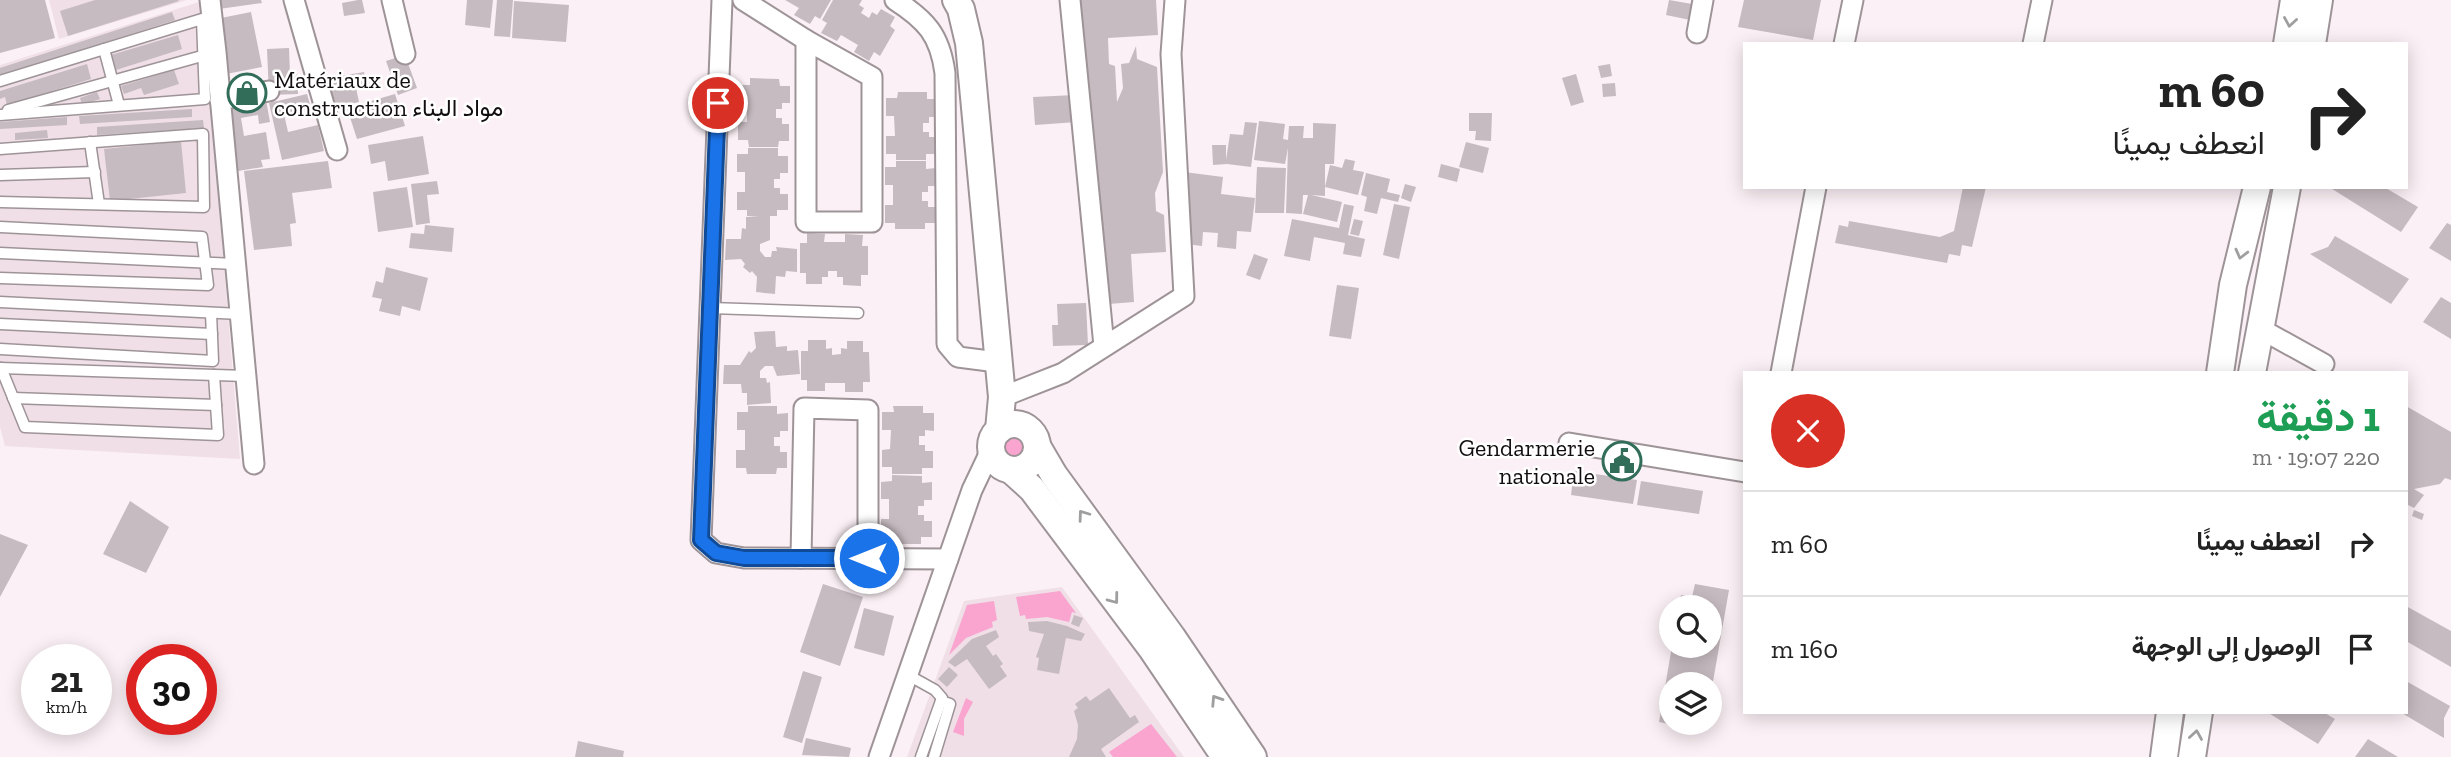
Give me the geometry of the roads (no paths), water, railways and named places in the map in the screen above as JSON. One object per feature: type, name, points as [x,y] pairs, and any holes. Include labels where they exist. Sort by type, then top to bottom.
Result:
[{"type":"main road","points":[[956,0],[961,9],[969,43],[997,362],[1012,438],[1054,475],[1199,675],[1253,757]]},
{"type":"main road","points":[[2287,42],[2294,0]]},
{"type":"main road","points":[[2312,42],[2319,0]]},
{"type":"main road","points":[[2220,371],[2233,285],[2257,189]]},
{"type":"main road","points":[[2252,371],[2287,189]]},
{"type":"main road","points":[[1012,438],[998,463],[1011,470],[1032,489],[1152,649],[1226,757]]},
{"type":"main road","points":[[1011,470],[1024,468],[1037,453],[1012,438]]},
{"type":"main road","points":[[2164,757],[2171,714]]},
{"type":"main road","points":[[2192,757],[2199,714]]},
{"type":"street","points":[[209,0],[210,53],[220,100],[254,464]]},
{"type":"street","points":[[294,0],[337,150]]},
{"type":"street","points":[[392,0],[405,54]]},
{"type":"street","points":[[722,0],[701,540],[716,553],[744,558],[948,559]]},
{"type":"street","points":[[743,0],[872,77],[872,222],[806,222],[806,40]]},
{"type":"street","points":[[895,0],[918,14],[932,32],[944,65],[947,344],[958,357],[997,362]]},
{"type":"street","points":[[1070,0],[1104,346]]},
{"type":"street","points":[[1002,397],[1063,373],[1184,296],[1171,54],[1175,0]]},
{"type":"street","points":[[1697,33],[1703,0]]},
{"type":"street","points":[[1844,42],[1853,0]]},
{"type":"street","points":[[2033,42],[2042,0]]},
{"type":"street","points":[[220,100],[268,91]]},
{"type":"street","points":[[1781,371],[1816,189]]},
{"type":"street","points":[[2259,328],[2324,364]]},
{"type":"street","points":[[801,558],[804,408],[868,410],[869,558]]},
{"type":"street","points":[[879,757],[972,490],[1012,438]]},
{"type":"street","points":[[1569,443],[1743,472]]},
{"type":"lane","points":[[0,81],[202,19],[210,53],[205,99],[0,113]]},
{"type":"lane","points":[[104,49],[119,105]]},
{"type":"lane","points":[[0,113],[210,53]]},
{"type":"lane","points":[[0,149],[203,134],[204,207],[0,202]]},
{"type":"lane","points":[[90,142],[99,204]]},
{"type":"lane","points":[[203,157],[225,156]]},
{"type":"lane","points":[[0,175],[95,172]]},
{"type":"lane","points":[[0,227],[202,237],[208,285],[0,278]]},
{"type":"lane","points":[[0,253],[235,264]]},
{"type":"lane","points":[[0,302],[240,314]]},
{"type":"lane","points":[[710,308],[858,313]]},
{"type":"lane","points":[[0,349],[213,361],[211,313]]},
{"type":"lane","points":[[0,324],[212,334]]},
{"type":"lane","points":[[214,375],[219,435],[24,427],[1,368],[246,376]]},
{"type":"lane","points":[[13,398],[216,405]]},
{"type":"lane","points":[[908,675],[935,690],[942,698],[921,757]]},
{"type":"lane","points":[[934,757],[950,704],[941,701]]},
{"type":"place","name":"Matériaux de construction مواد البناء","points":[[247,93]]},
{"type":"place","name":"Gendarmerie nationale","points":[[1622,461]]}]
